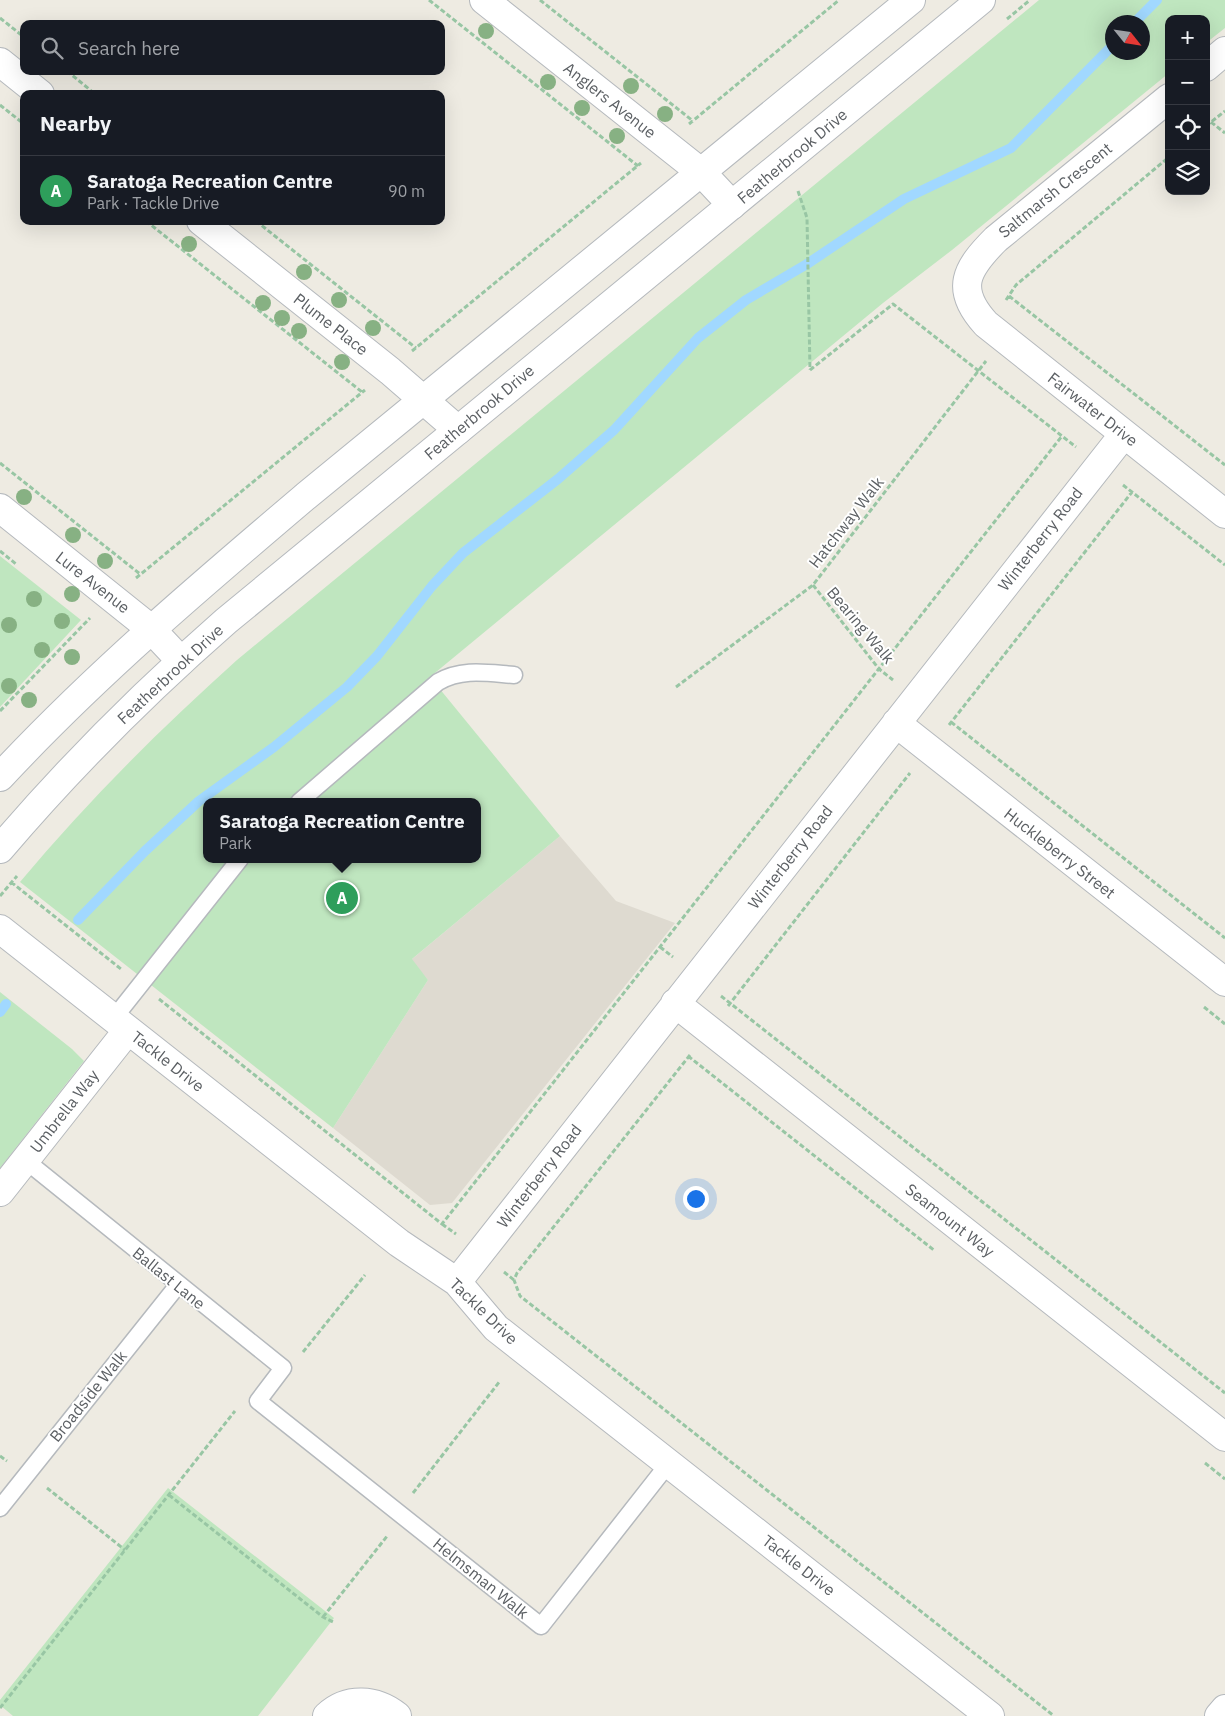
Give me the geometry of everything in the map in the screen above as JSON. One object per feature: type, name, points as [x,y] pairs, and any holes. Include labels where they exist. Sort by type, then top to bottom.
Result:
[{"type":"street","name":"Anglers Avenue","points":[[484,0],[702,173],[732,205]]},
{"type":"street","points":[[0,777],[83,691],[151,628],[424,399],[911,0]]},
{"type":"street","name":"Featherbrook Drive","points":[[0,849],[67,775],[181,661],[458,430],[981,0]]},
{"type":"street","points":[[0,62],[35,90]]},
{"type":"street","name":"Saltmarsh Crescent","points":[[968,298],[966,284],[968,275],[973,264],[991,244],[1165,101]]},
{"type":"street","name":"Plume Place","points":[[206,225],[424,399],[458,430]]},
{"type":"street","name":"Fairwater Drive","points":[[968,298],[976,313],[994,332],[1225,514]]},
{"type":"street","name":"Winterberry Road","points":[[457,1282],[1124,434]]},
{"type":"street","name":"Lure Avenue","points":[[0,508],[151,628],[181,661]]},
{"type":"street","name":"Huckleberry Street","points":[[896,723],[1225,982]]},
{"type":"street","name":"Tackle Drive","points":[[0,929],[405,1248],[457,1282],[496,1328],[990,1716]]},
{"type":"street","name":"Seamount Way","points":[[675,1003],[1225,1437]]},
{"type":"street","name":"Umbrella Way","points":[[0,1192],[25,1160],[121,1024]]},
{"type":"street","points":[[327,1716],[345,1704],[360,1702],[383,1707],[397,1716]]},
{"type":"street","points":[[1219,1716],[1225,1709]]},
{"type":"lane","points":[[304,798],[447,677],[467,672],[514,675]]},
{"type":"lane","points":[[121,1024],[140,985],[237,863]]},
{"type":"lane","name":"Ballast Lane","points":[[25,1160],[283,1368]]},
{"type":"lane","name":"Broadside Walk","points":[[0,1508],[178,1285]]},
{"type":"lane","points":[[258,1401],[283,1368]]},
{"type":"lane","name":"Helmsman Walk","points":[[258,1401],[540,1626],[669,1463]]},
{"type":"path","points":[[429,0],[638,166]]},
{"type":"path","points":[[540,0],[693,121]]},
{"type":"path","points":[[1000,24],[1030,0]]},
{"type":"path","points":[[0,18],[20,34]]},
{"type":"path","points":[[72,75],[90,90]]},
{"type":"path","points":[[0,105],[20,121]]},
{"type":"path","points":[[1225,111],[1211,122],[1225,133]]},
{"type":"path","points":[[961,356],[994,332],[1016,284],[1165,160]]},
{"type":"path","points":[[790,197],[805,185]]},
{"type":"path","points":[[798,191],[807,218],[810,370],[893,304],[1225,565]]},
{"type":"path","points":[[151,225],[362,392]]},
{"type":"path","points":[[261,225],[416,348]]},
{"type":"path","points":[[1009,296],[1225,465]]},
{"type":"path","name":"Hatchway Walk","points":[[676,687],[812,585],[979,370],[994,332]]},
{"type":"path","points":[[11,882],[442,1224],[1062,436]]},
{"type":"path","points":[[0,464],[140,574]]},
{"type":"path","name":"Bearing Walk","points":[[812,585],[879,669],[916,698]]},
{"type":"path","points":[[951,722],[1225,938]]},
{"type":"path","points":[[0,896],[22,870]]},
{"type":"path","points":[[660,947],[1225,1393]]},
{"type":"path","points":[[283,1368],[300,1355],[365,1275]]},
{"type":"path","points":[[0,1708],[238,1408],[258,1401]]},
{"type":"path","points":[[0,1456],[36,1479],[125,1550]]},
{"type":"path","points":[[169,1495],[323,1617],[335,1623]]},
{"type":"shaded area","points":[[560,836],[616,901],[675,923],[452,1203],[430,1205],[333,1128],[428,980],[411,960]]},
{"type":"green space","points":[[1039,0],[1225,0],[1225,28],[1210,40],[1210,15],[1165,15],[1165,76],[952,250],[883,303],[430,677],[560,836],[412,959],[428,980],[333,1128],[20,882],[71,823],[125,767],[237,660]]},
{"type":"green space","points":[[0,556],[81,620],[0,707]]},
{"type":"green space","points":[[0,992],[72,1049],[84,1061],[0,1168]]},
{"type":"green space","points":[[168,1488],[334,1618],[258,1716],[13,1716],[0,1705],[0,1700]]},
{"type":"waterway","points":[[1142,15],[1157,0]]},
{"type":"waterway","points":[[203,798],[274,747],[347,687],[377,656],[432,586],[463,553],[558,479],[614,430],[698,338],[746,300],[807,264],[904,199],[1011,148],[1105,53]]},
{"type":"waterway","points":[[78,920],[145,851],[203,798]]},
{"type":"waterway","points":[[0,1012],[6,1004]]},
{"type":"place","name":"Saratoga Recreation Centre","points":[[342,898]]}]
